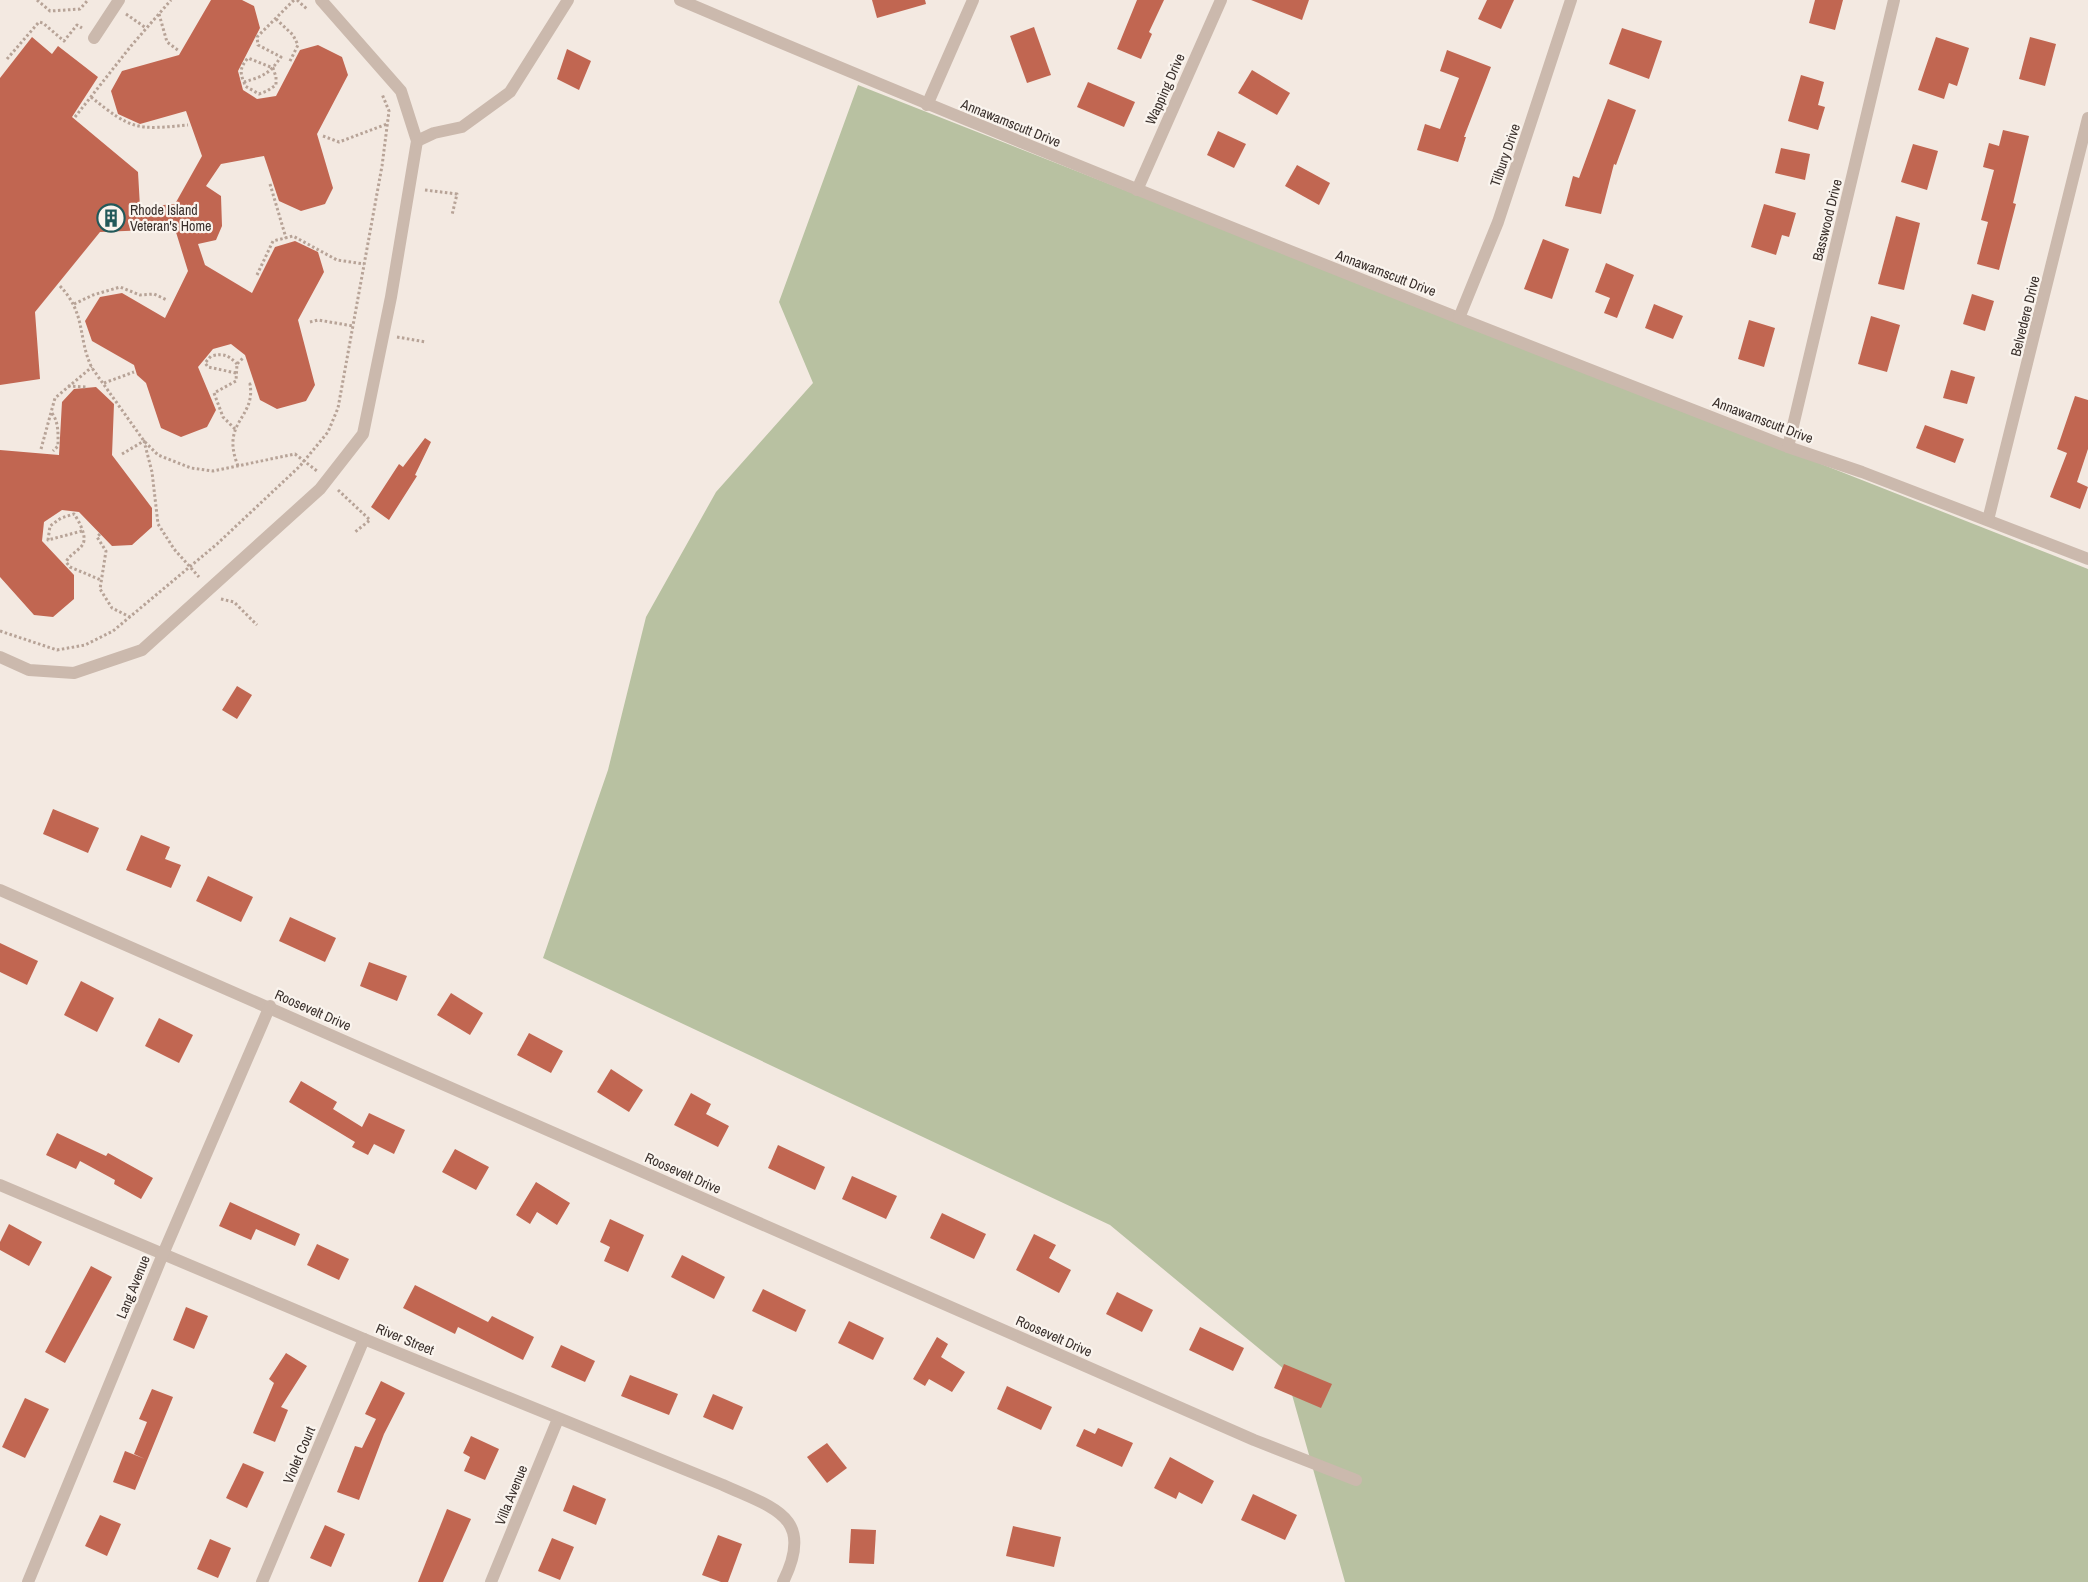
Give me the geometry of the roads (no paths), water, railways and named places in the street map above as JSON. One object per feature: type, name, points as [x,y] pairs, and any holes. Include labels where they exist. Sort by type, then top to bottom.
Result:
[{"type":"street","points":[[0,657],[29,670],[74,672],[142,650],[320,489],[363,434],[384,334],[416,141],[401,90],[321,0]]},
{"type":"street","points":[[416,141],[434,133],[462,127],[510,92],[568,0]]},
{"type":"street","name":"Annawamscutt Drive","points":[[680,0],[709,6],[927,105],[1459,318],[1788,446],[2088,559]]},
{"type":"street","points":[[927,105],[973,0]]},
{"type":"street","name":"Wapping Drive","points":[[1137,190],[1221,0]]},
{"type":"street","name":"Tilbury Drive","points":[[1459,318],[1498,222],[1571,0]]},
{"type":"street","name":"Basswood Drive","points":[[1788,446],[1894,0]]},
{"type":"street","points":[[94,38],[117,3]]},
{"type":"street","name":"Belvedere Drive","points":[[1988,520],[2088,118]]},
{"type":"street","name":"Roosevelt Drive","points":[[0,890],[270,1006],[392,1062],[1254,1440],[1356,1480]]},
{"type":"street","name":"Lang Avenue","points":[[28,1582],[163,1254],[270,1006]]},
{"type":"street","name":"River Street","points":[[0,1185],[364,1339],[723,1485],[775,1509],[793,1528],[796,1540],[795,1549],[783,1582]]},
{"type":"street","name":"Violet Court","points":[[262,1582],[364,1339]]},
{"type":"street","name":"Villa Avenue","points":[[491,1582],[558,1419]]},
{"type":"place","name":"Rhode Island Veteran's Home","points":[[111,218]]}]
